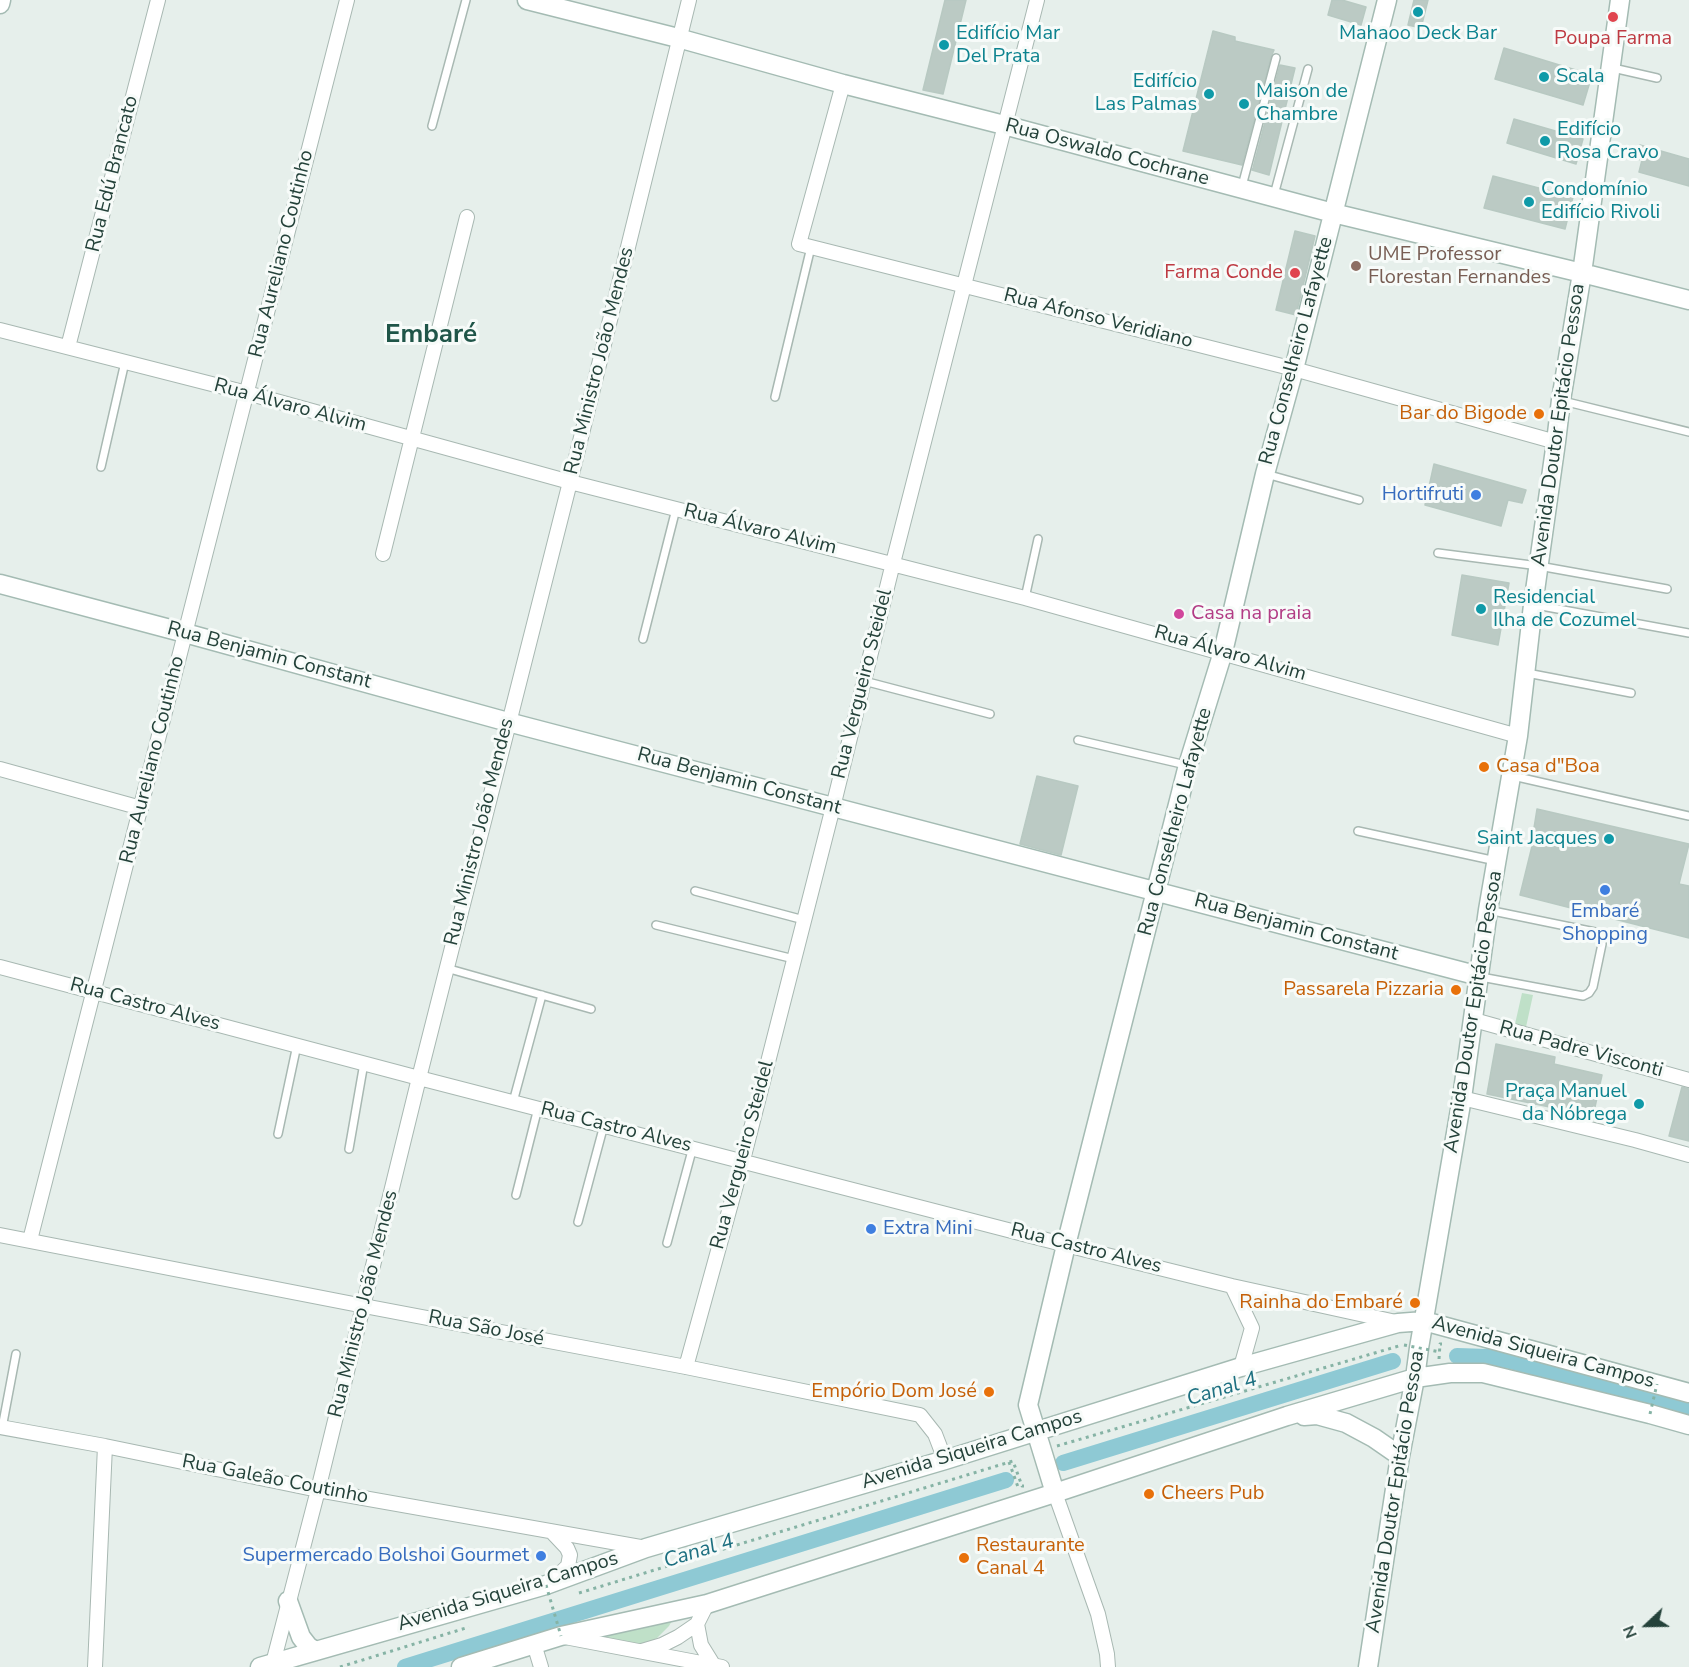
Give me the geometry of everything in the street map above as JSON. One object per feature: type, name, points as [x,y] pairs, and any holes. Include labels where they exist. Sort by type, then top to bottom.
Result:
[{"type":"main road","points":[[0,4],[1,0]]},
{"type":"main road","name":"Rua Oswaldo Cochrane","points":[[527,0],[678,38],[843,84],[1333,213],[1689,300]]},
{"type":"main road","name":"Rua Conselheiro Lafayette","points":[[1052,1486],[1041,1442],[1028,1405],[1066,1245],[1188,765],[1223,652],[1265,474],[1294,369],[1387,0]]},
{"type":"main road","name":"Avenida Doutor Epitácio Pessoa","points":[[1368,1667],[1400,1456],[1415,1378],[1411,1346],[1424,1321],[1462,1098],[1488,910],[1518,736],[1560,400],[1581,273],[1620,0]]},
{"type":"main road","name":"Rua Benjamin Constant","points":[[0,584],[508,722],[1479,976]]},
{"type":"main road","name":"Avenida Siqueira Campos","points":[[268,1666],[315,1651],[548,1593],[646,1548],[945,1460],[1041,1442],[1241,1367],[1398,1323],[1424,1321],[1689,1392]]},
{"type":"main road","name":"Avenida Siqueira Campos","points":[[461,1667],[561,1636],[707,1604],[1023,1503],[1052,1486],[1415,1378],[1450,1372],[1483,1373],[1689,1425]]},
{"type":"main road","points":[[1287,1416],[1317,1415],[1332,1418],[1359,1429],[1400,1456]]},
{"type":"main road","points":[[288,1601],[301,1637],[315,1651]]},
{"type":"street","name":"Rua Edú Brancato","points":[[68,347],[158,0]]},
{"type":"street","name":"Rua Aureliano Coutinho","points":[[30,1240],[347,0]]},
{"type":"street","name":"Rua Ministro João Mendes","points":[[268,1666],[318,1490],[418,1078],[570,482],[689,0]]},
{"type":"street","name":"Rua Vergueiro Steidel","points":[[686,1367],[743,1160],[1037,0]]},
{"type":"street","points":[[811,247],[798,244],[843,84]]},
{"type":"street","points":[[383,554],[467,217]]},
{"type":"street","name":"Rua Afonso Veridiano","points":[[811,247],[1294,369],[1556,442]]},
{"type":"street","name":"Rua Álvaro Alvim","points":[[0,330],[247,393],[570,482],[1025,598],[1518,736]]},
{"type":"street","points":[[0,769],[141,808]]},
{"type":"street","name":"Rua Castro Alves","points":[[0,967],[418,1078],[1066,1245],[1232,1286],[1398,1323]]},
{"type":"street","name":"Rua Padre Visconti","points":[[1474,1020],[1689,1080]]},
{"type":"street","points":[[1462,1098],[1689,1155]]},
{"type":"street","name":"Rua São José","points":[[0,1234],[686,1367],[920,1415],[935,1434],[945,1460]]},
{"type":"street","points":[[1232,1286],[1252,1328],[1241,1367]]},
{"type":"street","name":"Rua Galeão Coutinho","points":[[1,1428],[105,1446],[318,1490],[646,1548]]},
{"type":"street","points":[[95,1667],[105,1446]]},
{"type":"street","points":[[1052,1486],[1098,1614],[1108,1667]]},
{"type":"street","points":[[548,1593],[568,1566],[570,1555],[567,1548],[551,1531]]},
{"type":"street","points":[[640,1651],[662,1645],[697,1624],[707,1604]]},
{"type":"street","points":[[697,1624],[700,1645],[718,1666]]},
{"type":"street","points":[[561,1636],[718,1666]]},
{"type":"street","points":[[534,1644],[541,1667]]},
{"type":"lane","points":[[432,126],[466,0]]},
{"type":"lane","points":[[1242,189],[1276,58]]},
{"type":"lane","points":[[1611,67],[1657,78]]},
{"type":"lane","points":[[1273,197],[1308,69]]},
{"type":"lane","points":[[775,397],[811,247]]},
{"type":"lane","points":[[101,467],[125,362]]},
{"type":"lane","points":[[1560,400],[1689,432]]},
{"type":"lane","points":[[1265,474],[1359,500]]},
{"type":"lane","points":[[643,639],[676,509]]},
{"type":"lane","points":[[1025,598],[1038,539]]},
{"type":"lane","points":[[1438,553],[1539,566],[1667,589]]},
{"type":"lane","points":[[1533,605],[1689,633]]},
{"type":"lane","points":[[1526,672],[1631,693]]},
{"type":"lane","points":[[864,681],[990,714]]},
{"type":"lane","points":[[1078,741],[1188,765]]},
{"type":"lane","points":[[1510,776],[1689,816]]},
{"type":"lane","points":[[1358,831],[1497,862]]},
{"type":"lane","points":[[695,891],[804,920]]},
{"type":"lane","points":[[1479,976],[1583,996],[1592,991],[1602,944],[1595,932],[1488,910]]},
{"type":"lane","points":[[656,925],[794,959]]},
{"type":"lane","points":[[446,968],[591,1009]]},
{"type":"lane","points":[[513,1102],[542,995]]},
{"type":"lane","points":[[278,1134],[297,1045]]},
{"type":"lane","points":[[349,1149],[364,1063]]},
{"type":"lane","points":[[516,1195],[538,1108]]},
{"type":"lane","points":[[578,1222],[604,1125]]},
{"type":"lane","points":[[667,1243],[693,1148]]},
{"type":"lane","points":[[1,1428],[16,1354]]},
{"type":"path","points":[[1041,1442],[1411,1346],[1440,1352],[1440,1344]]},
{"type":"path","points":[[1650,1414],[1657,1384]]},
{"type":"path","points":[[570,1595],[1011,1462],[1023,1503]]},
{"type":"path","points":[[548,1593],[560,1598]]},
{"type":"path","points":[[548,1593],[561,1636]]},
{"type":"path","points":[[340,1667],[473,1625]]},
{"type":"green space","points":[[1522,993],[1533,995],[1526,1027],[1515,1024]]},
{"type":"green space","points":[[677,1612],[669,1626],[657,1638],[644,1645],[585,1637]]},
{"type":"building","name":"Edifício Mar Del Prata","points":[[945,0],[966,0],[943,94],[923,90]]},
{"type":"building","points":[[1332,0],[1342,0],[1366,7],[1361,25],[1328,15]]},
{"type":"building","name":"Mahaoo Deck Bar","points":[[1414,0],[1428,0],[1421,28],[1408,25]]},
{"type":"building","points":[[1213,31],[1235,37],[1235,41],[1274,50],[1242,165],[1183,151]]},
{"type":"building","name":"Scala","points":[[1504,48],[1592,75],[1583,105],[1495,79]]},
{"type":"building","points":[[1280,65],[1295,68],[1269,175],[1252,170]]},
{"type":"building","name":"Edifício Rosa Cravo","points":[[1514,119],[1583,139],[1576,164],[1507,143]]},
{"type":"building","points":[[1640,145],[1689,159],[1689,186],[1639,172],[1642,160],[1637,159]]},
{"type":"building","name":"Condomínio Edifício Rivoli","points":[[1493,176],[1573,197],[1565,229],[1484,208]]},
{"type":"building","name":"Farma Conde","points":[[1295,231],[1315,236],[1296,315],[1276,310]]},
{"type":"building","name":"Hortifruti","points":[[1434,464],[1526,490],[1522,503],[1508,500],[1501,526],[1425,505]]},
{"type":"building","name":"Residencial Ilha de Cozumel","points":[[1462,575],[1509,583],[1498,645],[1452,635]]},
{"type":"building","points":[[1037,776],[1078,786],[1061,855],[1020,844]]},
{"type":"building","points":[[1537,809],[1689,844],[1679,884],[1689,886],[1689,938],[1520,895],[1535,834],[1533,834]]},
{"type":"building","points":[[1496,1044],[1555,1057],[1554,1064],[1602,1075],[1593,1116],[1487,1094]]},
{"type":"building","points":[[1682,1087],[1689,1089],[1689,1141],[1669,1136]]},
{"type":"waterway","name":"Canal 4","points":[[1457,1356],[1506,1360],[1689,1407]]},
{"type":"waterway","name":"Canal 4","points":[[1063,1463],[1393,1361]]},
{"type":"waterway","name":"Canal 4","points":[[405,1667],[1006,1480]]},
{"type":"place","name":"Mahaoo Deck Bar","points":[[1418,12]]},
{"type":"place","name":"Poupa Farma","points":[[1613,17]]},
{"type":"place","name":"Edifício Mar Del Prata","points":[[944,45]]},
{"type":"place","name":"Scala","points":[[1544,77]]},
{"type":"place","name":"Edifício Las Palmas","points":[[1209,94]]},
{"type":"place","name":"Maison de Chambre","points":[[1244,104]]},
{"type":"place","name":"Edifício Rosa Cravo","points":[[1545,141]]},
{"type":"place","name":"Condomínio Edifício Rivoli","points":[[1529,202]]},
{"type":"place","name":"UME Professor Florestan Fernandes","points":[[1356,266]]},
{"type":"place","name":"Farma Conde","points":[[1295,273]]},
{"type":"place","name":"Bar do Bigode","points":[[1539,414]]},
{"type":"place","name":"Hortifruti","points":[[1476,495]]},
{"type":"place","name":"Residencial Ilha de Cozumel","points":[[1481,609]]},
{"type":"place","name":"Casa na praia","points":[[1179,614]]},
{"type":"place","name":"Casa d\"Boa","points":[[1484,767]]},
{"type":"place","name":"Saint Jacques","points":[[1609,839]]},
{"type":"place","name":"Embaré Shopping","points":[[1605,890]]},
{"type":"place","name":"Passarela Pizzaria","points":[[1456,990]]},
{"type":"place","name":"Praça Manuel da Nóbrega","points":[[1639,1104]]},
{"type":"place","name":"Extra Mini","points":[[871,1229]]},
{"type":"place","name":"Rainha do Embaré","points":[[1415,1303]]},
{"type":"place","name":"Empório Dom José","points":[[989,1392]]},
{"type":"place","name":"Cheers Pub","points":[[1149,1494]]},
{"type":"place","name":"Supermercado Bolshoi Gourmet","points":[[541,1556]]},
{"type":"place","name":"Restaurante Canal 4","points":[[964,1558]]},
{"type":"district","name":"Embaré","points":[[431,336]]}]
